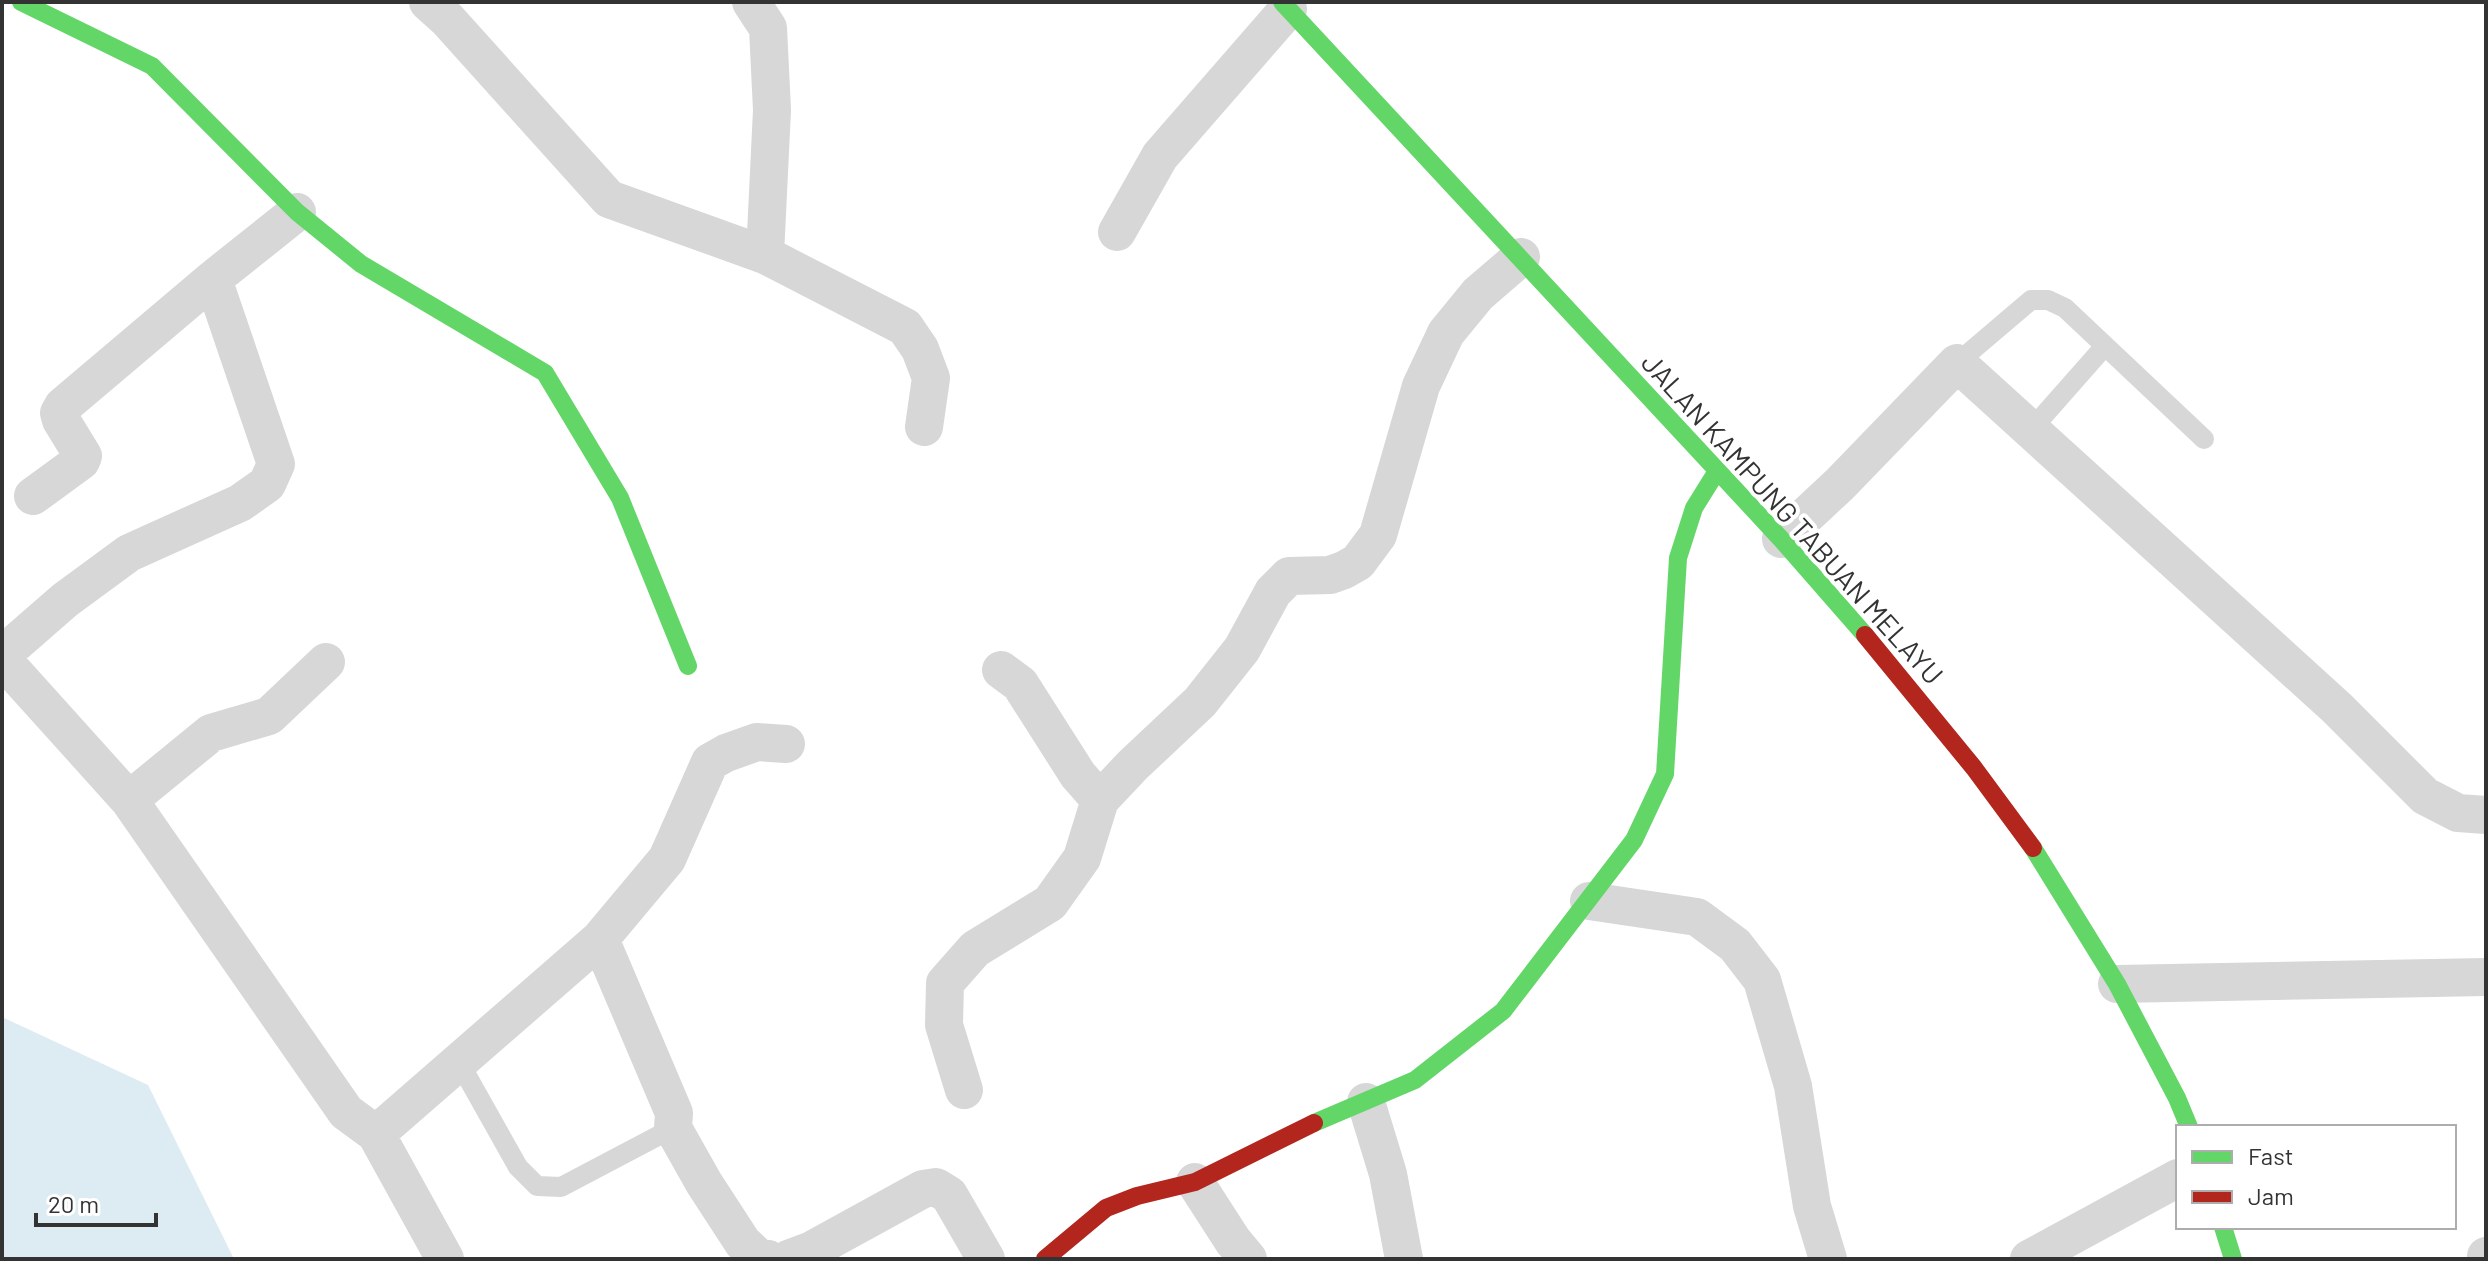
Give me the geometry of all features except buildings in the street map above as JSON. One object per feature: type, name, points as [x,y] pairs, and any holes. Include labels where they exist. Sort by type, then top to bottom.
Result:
[{"type":"street","points":[[21,2],[152,66],[297,212],[361,264],[545,373],[579,425],[620,498],[688,666]]},
{"type":"street","points":[[428,2],[447,19],[609,199],[765,255],[905,327],[920,349],[931,378],[924,427]]},
{"type":"street","points":[[751,2],[768,28],[772,110],[765,255]]},
{"type":"street","points":[[1117,232],[1160,156],[1285,5]]},
{"type":"street","name":"JALAN KAMPUNG TABUAN MELAYU","points":[[1285,5],[1781,539],[1880,652],[1974,768],[2045,865],[2117,984],[2188,1125]]},
{"type":"street","points":[[33,496],[81,461],[83,456],[61,420],[59,413],[63,406],[297,212]]},
{"type":"street","points":[[964,1090],[944,1025],[945,983],[975,949],[1050,903],[1082,858],[1100,800],[1200,702],[1242,649],[1273,592],[1289,576],[1330,575],[1358,562],[1378,535],[1421,386],[1446,333],[1478,294],[1521,257]]},
{"type":"street","points":[[213,279],[276,464],[267,484],[240,503],[129,553],[65,600],[2,657],[129,800],[346,1112],[376,1134],[445,1259]]},
{"type":"street","points":[[1781,539],[1840,484],[1957,363],[2337,708],[2425,796],[2458,813],[2486,815]]},
{"type":"street","points":[[1045,1259],[1106,1208],[1137,1196],[1195,1182],[1290,1133],[1415,1080],[1503,1011],[1634,840],[1665,774],[1678,558],[1694,508],[1717,471]]},
{"type":"street","points":[[129,800],[211,733],[269,716],[326,662]]},
{"type":"street","points":[[1001,670],[1020,684],[1078,775],[1100,800]]},
{"type":"street","points":[[376,1134],[600,939],[667,859],[710,762],[757,742],[786,744]]},
{"type":"street","points":[[1589,901],[1697,917],[1735,945],[1762,980],[1793,1086],[1812,1206],[1828,1259]]},
{"type":"street","points":[[600,939],[674,1113],[673,1128],[743,1243],[758,1257],[768,1259]]},
{"type":"street","points":[[2117,984],[2486,977]]},
{"type":"street","points":[[1366,1102],[1388,1174],[1404,1259]]},
{"type":"street","points":[[2029,1259],[2176,1179]]},
{"type":"street","points":[[1195,1182],[1248,1259]]},
{"type":"street","points":[[788,1259],[812,1250],[923,1189],[936,1187],[949,1195],[986,1259]]},
{"type":"street","points":[[2224,1229],[2233,1259]]},
{"type":"lane","points":[[1957,363],[2031,300],[2048,300],[2065,308],[2204,439]]},
{"type":"lane","points":[[2030,431],[2104,347]]},
{"type":"lane","points":[[459,1062],[518,1167],[537,1186],[561,1187],[673,1128]]},
{"type":"shaded area","points":[[2,1017],[148,1085],[234,1259],[2,1259]]},
{"type":"traffic: fast","points":[[21,2],[152,66],[297,212],[361,264],[545,373],[620,498],[688,666]]},
{"type":"traffic: fast","points":[[1282,2],[1781,539],[1865,635]]},
{"type":"traffic: fast","points":[[1314,1123],[1415,1080],[1503,1011],[1634,840],[1665,774],[1678,558],[1694,508],[1717,471]]},
{"type":"traffic: fast","points":[[2033,848],[2117,984],[2188,1125]]},
{"type":"traffic: fast","points":[[2224,1229],[2233,1259]]},
{"type":"traffic: jam","points":[[1865,635],[1974,768],[2033,848]]},
{"type":"traffic: jam","points":[[1045,1259],[1106,1208],[1137,1196],[1195,1182],[1314,1123]]}]
